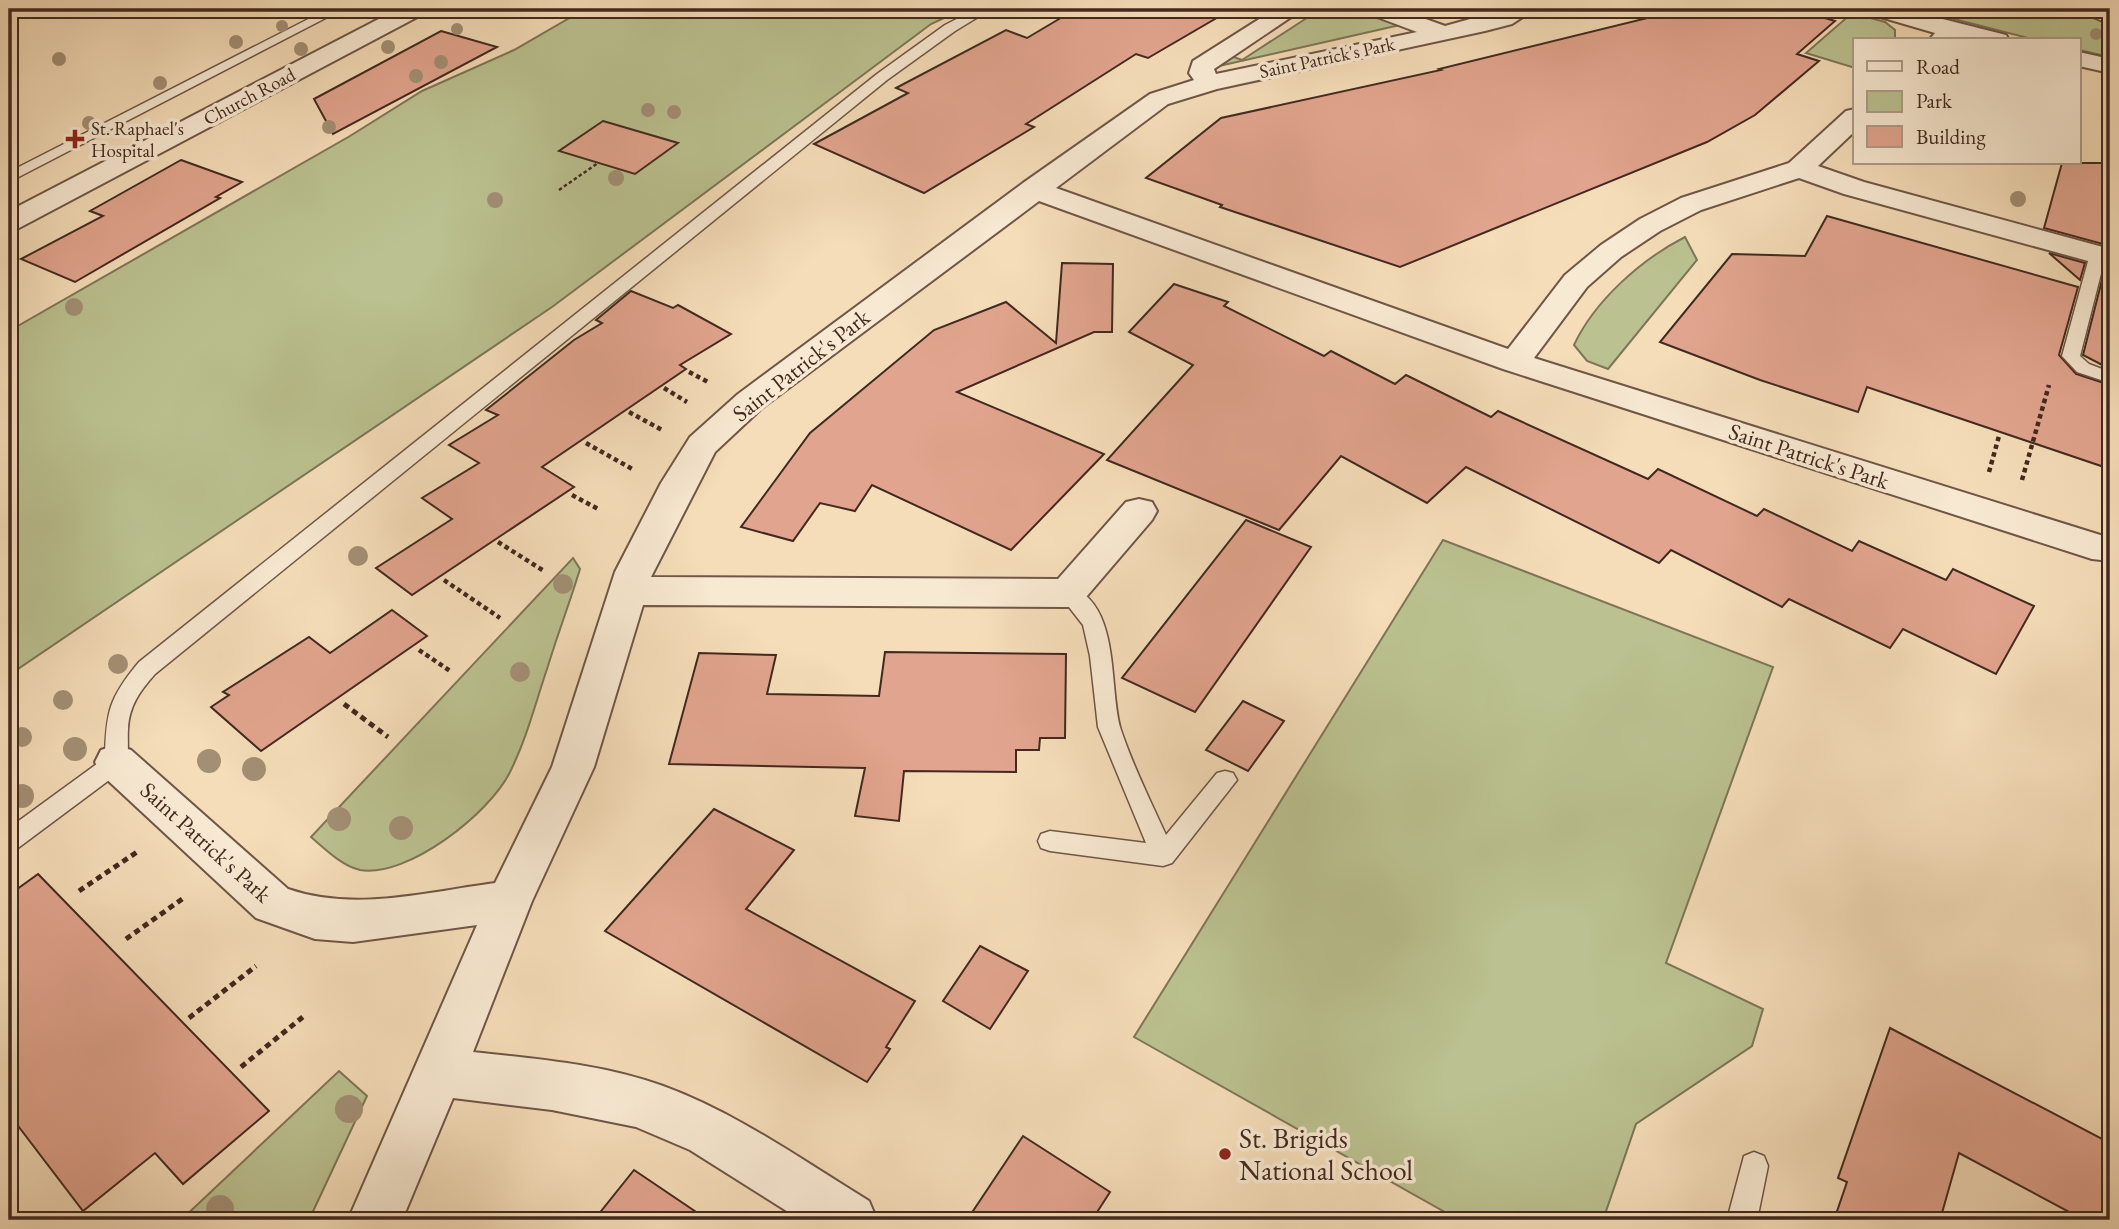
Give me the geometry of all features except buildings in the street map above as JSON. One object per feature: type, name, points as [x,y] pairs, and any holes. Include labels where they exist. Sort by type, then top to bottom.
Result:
[{"type":"street","name":"Church Road","points":[[9,222],[415,9]]},
{"type":"street","name":"Saint Patrick's Park","points":[[1211,83],[1201,74],[1202,66],[1291,9]]},
{"type":"street","name":"Saint Patrick's Park","points":[[1377,9],[1443,33]]},
{"type":"street","name":"Saint Patrick's Park","points":[[375,1220],[509,901],[573,767],[626,591],[679,483],[702,445],[750,401],[1033,189],[1159,99],[1211,83],[1504,19],[1523,9]]},
{"type":"street","points":[[1878,9],[1947,35],[1977,38]]},
{"type":"street","points":[[2094,9],[2110,17]]},
{"type":"street","points":[[2080,59],[2110,66]]},
{"type":"street","points":[[1514,362],[1576,281],[1611,251],[1650,225],[1691,204],[1799,169],[1853,119]]},
{"type":"street","points":[[1799,169],[1854,188],[2104,256]]},
{"type":"street","name":"Saint Patrick's Park","points":[[1033,189],[1514,362],[2105,550]]},
{"type":"street","points":[[626,591],[1068,593],[1139,511]]},
{"type":"street","name":"Saint Patrick's Park","points":[[116,762],[272,904],[314,919],[353,922],[509,901]]},
{"type":"street","points":[[439,1073],[610,1096],[661,1110],[704,1131],[850,1220]]},
{"type":"lane","points":[[9,178],[337,9]]},
{"type":"lane","points":[[9,841],[116,762],[117,725],[125,694],[147,668],[882,77],[950,28],[985,9]]},
{"type":"lane","points":[[2104,256],[2071,356],[2075,364],[2110,378]]},
{"type":"lane","points":[[1068,593],[1081,604],[1098,631],[1109,725],[1163,856]]},
{"type":"lane","points":[[1163,856],[1225,780]]},
{"type":"lane","points":[[1050,841],[1163,856]]},
{"type":"lane","points":[[1742,1220],[1754,1166]]},
{"type":"path","points":[[559,190],[598,163]]},
{"type":"path","points":[[2010,520],[2054,368],[2062,364],[2075,364]]},
{"type":"path","points":[[664,388],[696,408]]},
{"type":"path","points":[[629,412],[668,433]]},
{"type":"path","points":[[586,443],[635,470]]},
{"type":"path","points":[[572,495],[600,510]]},
{"type":"path","points":[[498,542],[544,571]]},
{"type":"path","points":[[444,580],[500,618]]},
{"type":"path","points":[[419,650],[450,671]]},
{"type":"path","points":[[344,704],[388,737]]},
{"type":"path","points":[[79,891],[140,850]]},
{"type":"path","points":[[126,939],[185,897]]},
{"type":"path","points":[[190,1018],[256,966]]},
{"type":"path","points":[[241,1067],[304,1016]]},
{"type":"green space","points":[[585,9],[963,9],[931,24],[552,307],[9,675],[9,331],[350,136],[422,91],[514,50]]},
{"type":"green space","points":[[1308,9],[1358,9],[1400,25],[1219,66],[1231,56],[1242,60],[1316,12]]},
{"type":"green space","points":[[1915,9],[2079,9],[2110,25],[2110,57],[2080,50],[2080,38],[2028,38]]},
{"type":"green space","points":[[1852,13],[1885,22],[1895,30],[1895,38],[1853,38],[1853,67],[1806,53]]},
{"type":"green space","points":[[1685,237],[1697,260],[1608,369],[1587,361],[1574,345],[1594,312],[1621,282],[1652,257]]},
{"type":"green space","points":[[1443,540],[1773,667],[1666,963],[1763,1009],[1752,1046],[1636,1124],[1603,1220],[1459,1220],[1134,1037]]},
{"type":"green space","points":[[573,558],[580,569],[526,733],[510,772],[485,806],[446,839],[423,853],[401,864],[379,870],[360,870],[347,865],[311,837]]},
{"type":"green space","points":[[339,1071],[367,1096],[309,1220],[181,1220]]},
{"type":"place","name":"St. Raphael's Hospital","points":[[75,139]]},
{"type":"place","name":"St. Brigids National School","points":[[1225,1154]]}]
